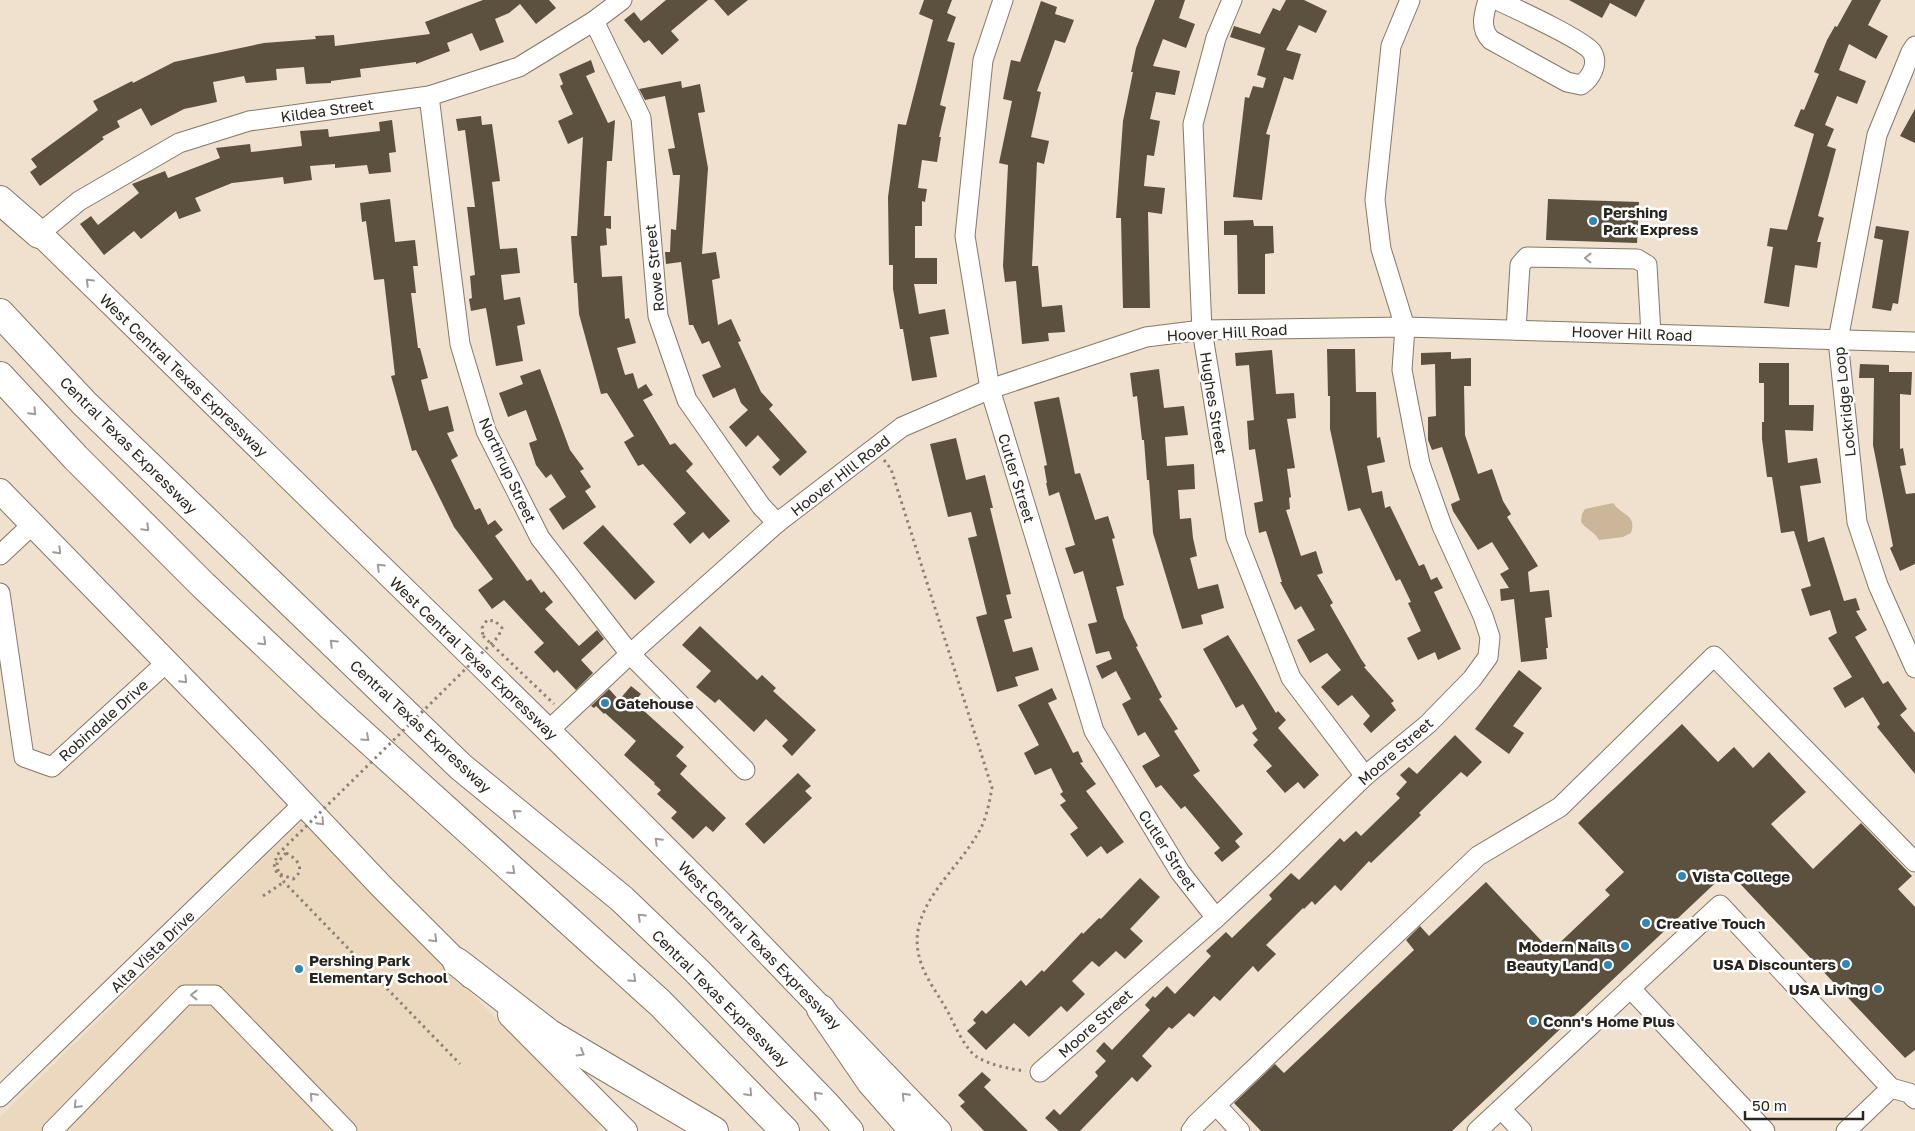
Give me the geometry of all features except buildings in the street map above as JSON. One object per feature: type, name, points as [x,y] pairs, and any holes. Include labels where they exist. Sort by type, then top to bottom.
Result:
[{"type":"highway","points":[[0,200],[39,234]]},
{"type":"highway","name":"Central Texas Expressway","points":[[0,313],[84,404],[461,767],[622,899],[696,971],[821,1099],[849,1131]]},
{"type":"highway","points":[[0,376],[76,458],[203,585],[337,712],[660,1003],[785,1131]]},
{"type":"highway","points":[[457,962],[550,1034],[714,1131]]},
{"type":"highway","points":[[821,1008],[871,1082],[914,1131]]},
{"type":"main road","name":"West Central Texas Expressway","points":[[0,194],[39,234],[556,723],[712,895],[939,1131]]},
{"type":"main road","points":[[0,491],[617,1128]]},
{"type":"street","name":"Kildea Street","points":[[39,234],[68,208],[179,143],[249,122],[429,96],[519,67],[594,21],[622,0]]},
{"type":"street","name":"Cutler Street","points":[[1003,0],[983,60],[964,236],[990,389],[1094,731],[1180,872],[1216,918]]},
{"type":"street","name":"Hughes Street","points":[[1232,0],[1216,38],[1193,124],[1202,330],[1236,537],[1291,678],[1365,776]]},
{"type":"street","points":[[1405,327],[1381,249],[1375,200],[1391,46],[1410,0]]},
{"type":"street","points":[[1488,0],[1482,23],[1486,35],[1491,40],[1567,82],[1581,85],[1590,79],[1594,69],[1592,51],[1577,40],[1497,0]]},
{"type":"street","name":"Rowe Street","points":[[594,21],[641,118],[658,316],[687,400],[761,506],[777,523]]},
{"type":"street","name":"Lockridge Loop","points":[[1915,46],[1877,135],[1838,340],[1857,522],[1878,585],[1915,668]]},
{"type":"street","name":"Northrup Street","points":[[429,96],[460,344],[486,431],[540,538],[630,654],[745,770]]},
{"type":"street","points":[[1516,330],[1520,265],[1527,257],[1637,259],[1647,265],[1651,334]]},
{"type":"street","name":"Hoover Hill Road","points":[[556,723],[630,654],[777,523],[902,427],[990,389],[1146,337],[1202,330],[1405,327],[1915,342]]},
{"type":"street","name":"Moore Street","points":[[1040,1072],[1216,918],[1365,776],[1428,724],[1472,679],[1488,656],[1490,637],[1483,616],[1442,526],[1420,464],[1402,370],[1405,327]]},
{"type":"street","points":[[0,555],[32,524]]},
{"type":"street","name":"Robindale Drive","points":[[0,593],[24,757],[52,768],[167,662]]},
{"type":"street","points":[[1191,1131],[1478,856],[1560,807],[1714,656],[1915,862]]},
{"type":"street","name":"Alta Vista Drive","points":[[0,1098],[303,804]]},
{"type":"street","points":[[1477,1131],[1720,905],[1891,1088],[1909,1094],[1915,1100]]},
{"type":"street","points":[[1630,988],[1765,1131]]},
{"type":"street","points":[[52,1131],[185,995],[215,995],[347,1131]]},
{"type":"street","points":[[1846,1131],[1891,1088]]},
{"type":"street","points":[[1216,1105],[1240,1131]]},
{"type":"street","points":[[1501,1109],[1522,1131]]},
{"type":"path","points":[[875,448],[891,469],[992,788],[988,808],[979,833],[964,857],[944,880],[929,902],[918,929],[918,951],[928,982],[948,1011],[961,1036],[976,1056],[1016,1070],[1040,1072]]},
{"type":"path","points":[[460,1064],[284,882],[278,870],[277,863],[286,854],[298,861],[301,868],[298,875],[293,879],[277,873],[274,867],[277,855],[498,637],[502,628],[495,621],[487,620],[482,628],[483,636],[556,723]]},
{"type":"path","points":[[263,896],[284,882]]},
{"type":"shaded area","points":[[1613,503],[1632,522],[1631,533],[1623,537],[1599,540],[1581,522],[1582,514],[1585,509]]},
{"type":"shaded area","name":"Pershing Park Elementary School","points":[[302,821],[601,1125],[596,1131],[0,1131],[0,1117]]},
{"type":"place","name":"Pershing Park Express","points":[[1593,221]]},
{"type":"place","name":"Gatehouse","points":[[605,703]]},
{"type":"place","name":"Vista College","points":[[1682,876]]},
{"type":"place","name":"Creative Touch","points":[[1646,923]]},
{"type":"place","name":"Modern Nails","points":[[1625,946]]},
{"type":"place","name":"USA Discounters","points":[[1846,964]]},
{"type":"place","name":"Beauty Land","points":[[1608,965]]},
{"type":"place","name":"Pershing Park Elementary School","points":[[299,969]]},
{"type":"place","name":"USA Living","points":[[1878,989]]},
{"type":"place","name":"Conn's Home Plus","points":[[1533,1021]]}]
